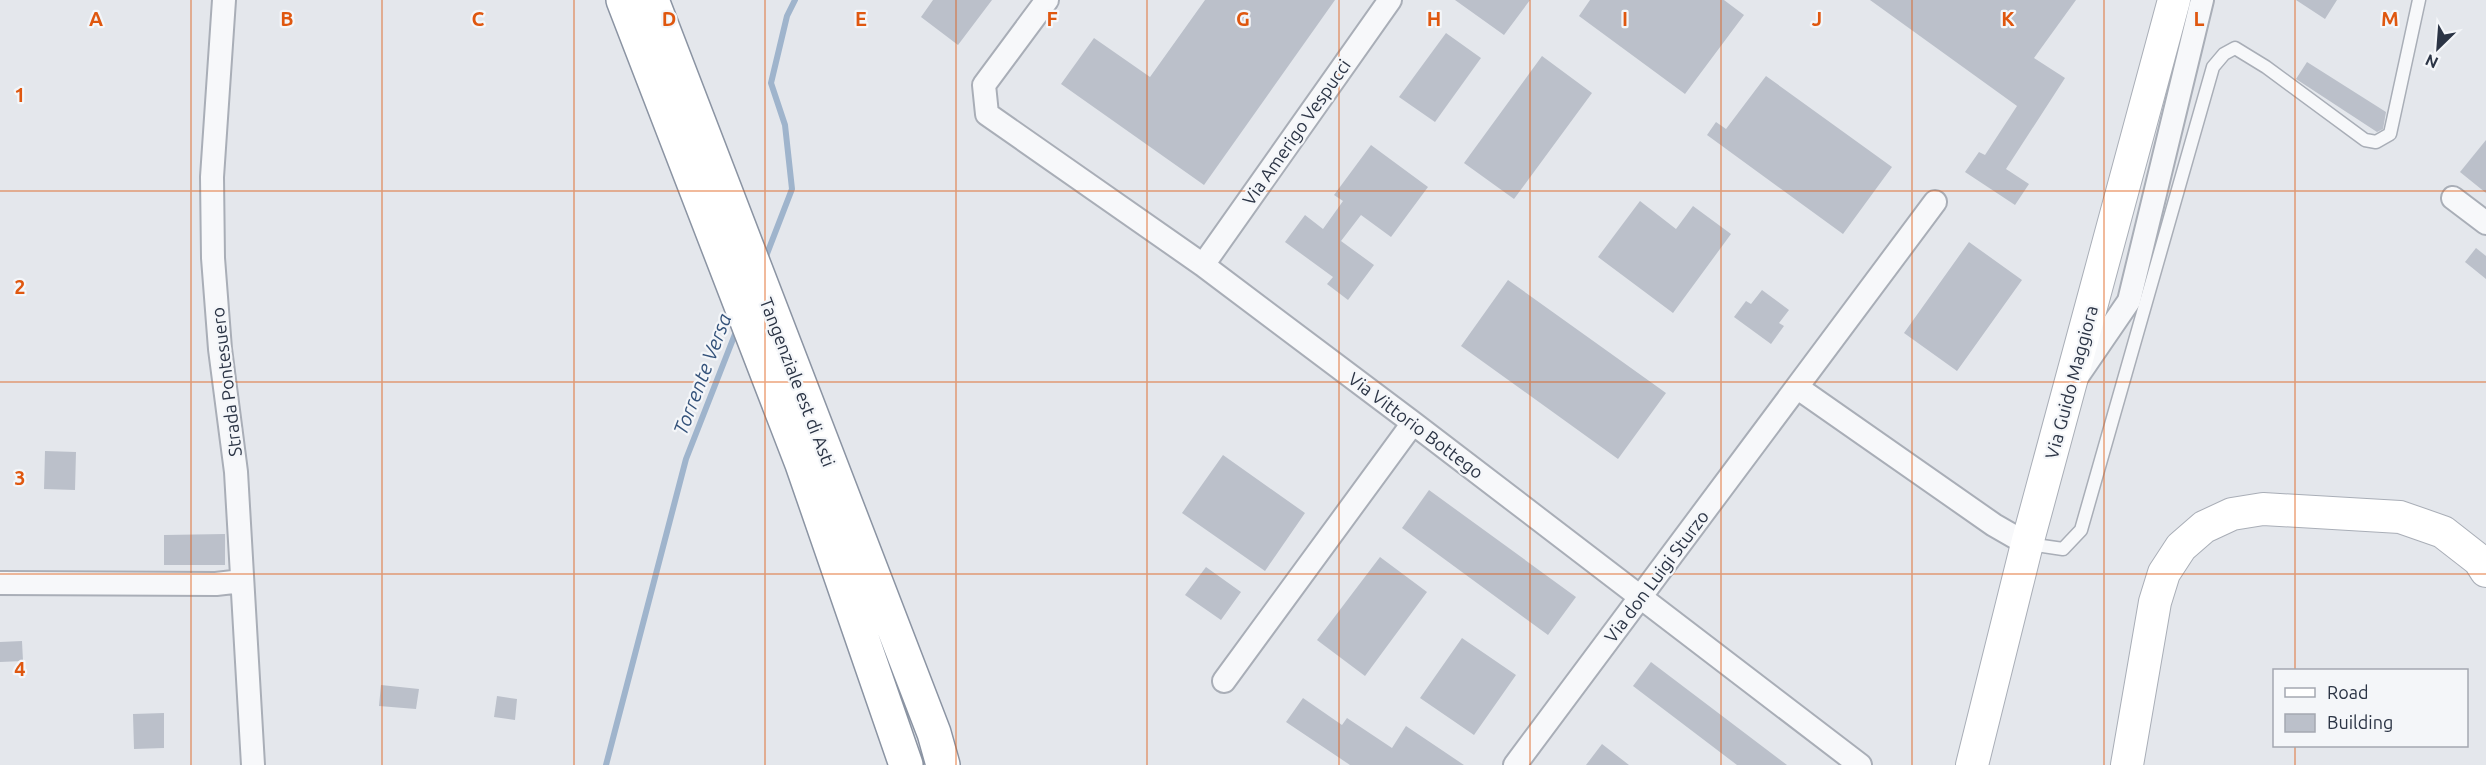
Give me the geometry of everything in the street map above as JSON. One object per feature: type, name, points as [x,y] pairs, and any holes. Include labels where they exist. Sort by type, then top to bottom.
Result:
[{"type":"highway","name":"Tangenziale est di Asti","points":[[623,0],[801,464],[906,765]]},
{"type":"highway","name":"Tangenziale est di Asti","points":[[652,0],[934,733],[943,765]]},
{"type":"street","name":"Strada Pontesuero","points":[[224,0],[212,177],[213,258],[220,349],[236,472],[253,765]]},
{"type":"street","name":"Via Vittorio Bottego","points":[[1047,0],[984,85],[987,114],[1203,265],[1860,765]]},
{"type":"street","name":"Via Amerigo Vespucci","points":[[1203,265],[1390,0]]},
{"type":"street","name":"Via Guido Maggiora","points":[[1972,765],[2027,544],[2174,0]]},
{"type":"street","points":[[2070,387],[2129,302],[2202,0]]},
{"type":"street","points":[[2453,198],[2486,223]]},
{"type":"street","name":"Via don Luigi Sturzo","points":[[1515,765],[1798,388],[1935,201]]},
{"type":"street","points":[[1798,388],[1994,525],[2027,544]]},
{"type":"street","points":[[1224,681],[1413,423]]},
{"type":"street","points":[[2127,765],[2155,602],[2164,573],[2181,547],[2204,527],[2232,514],[2263,509],[2298,509],[2400,517],[2443,532],[2479,560],[2486,571]]},
{"type":"street","points":[[0,583],[216,584],[242,581]]},
{"type":"lane","points":[[2027,544],[2063,549],[2081,530],[2213,67],[2224,54],[2235,48],[2365,140],[2376,142],[2390,134],[2419,0]]},
{"type":"building","points":[[933,0],[992,0],[958,45],[921,17]]},
{"type":"building","points":[[1205,0],[1335,0],[1204,185],[1061,84],[1094,38],[1150,77]]},
{"type":"building","points":[[1455,0],[1530,0],[1504,35]]},
{"type":"building","points":[[1590,0],[1724,0],[1744,15],[1685,94],[1579,16]]},
{"type":"building","points":[[1870,0],[2076,0],[2034,58],[2065,78],[2006,169],[2029,184],[2015,205],[1965,172],[1979,152],[1985,155],[2017,106]]},
{"type":"building","points":[[2296,0],[2337,0],[2325,19]]},
{"type":"building","points":[[1446,33],[1481,58],[1435,122],[1399,97]]},
{"type":"building","points":[[1542,56],[1592,93],[1514,199],[1464,163]]},
{"type":"building","points":[[2307,62],[2386,112],[2383,129],[2377,132],[2296,79]]},
{"type":"building","points":[[1766,76],[1892,167],[1843,234],[1707,135],[1716,122],[1726,129]]},
{"type":"building","points":[[2486,140],[2486,193],[2460,172]]},
{"type":"building","points":[[1371,145],[1428,187],[1391,237],[1361,215],[1341,241],[1374,265],[1348,300],[1327,284],[1333,277],[1285,242],[1305,215],[1323,229],[1343,201],[1334,195]]},
{"type":"building","points":[[1640,201],[1676,229],[1693,206],[1731,234],[1673,313],[1598,257]]},
{"type":"building","points":[[1969,242],[2022,280],[1957,371],[1904,333]]},
{"type":"building","points":[[2476,248],[2486,256],[2486,279],[2465,262]]},
{"type":"building","points":[[1508,280],[1666,393],[1618,459],[1461,346]]},
{"type":"building","points":[[1762,290],[1789,310],[1779,323],[1784,326],[1771,344],[1734,317],[1746,301],[1751,304]]},
{"type":"building","points":[[45,451],[76,452],[75,490],[44,489]]},
{"type":"building","points":[[1223,455],[1305,513],[1265,571],[1182,513]]},
{"type":"building","points":[[1429,490],[1576,597],[1548,635],[1402,528]]},
{"type":"building","points":[[225,534],[225,565],[164,565],[164,535]]},
{"type":"building","points":[[1380,557],[1427,592],[1365,676],[1317,640]]},
{"type":"building","points":[[1206,567],[1241,592],[1221,620],[1185,595]]},
{"type":"building","points":[[1462,638],[1516,675],[1474,735],[1420,698]]},
{"type":"building","points":[[22,641],[23,661],[0,662],[0,642]]},
{"type":"building","points":[[1651,662],[1787,765],[1737,765],[1633,686]]},
{"type":"building","points":[[381,685],[419,689],[416,709],[379,706]]},
{"type":"building","points":[[497,696],[517,699],[515,720],[494,717]]},
{"type":"building","points":[[1303,698],[1342,725],[1347,718],[1392,748],[1406,726],[1464,765],[1350,765],[1286,722]]},
{"type":"building","points":[[164,713],[164,748],[134,749],[133,714]]},
{"type":"building","points":[[1602,744],[1629,765],[1586,765]]},
{"type":"waterway","name":"Torrente Versa","points":[[765,259],[792,189],[785,125],[771,83],[787,16],[795,0]]},
{"type":"waterway","name":"Torrente Versa","points":[[606,765],[686,459],[737,329]]}]
